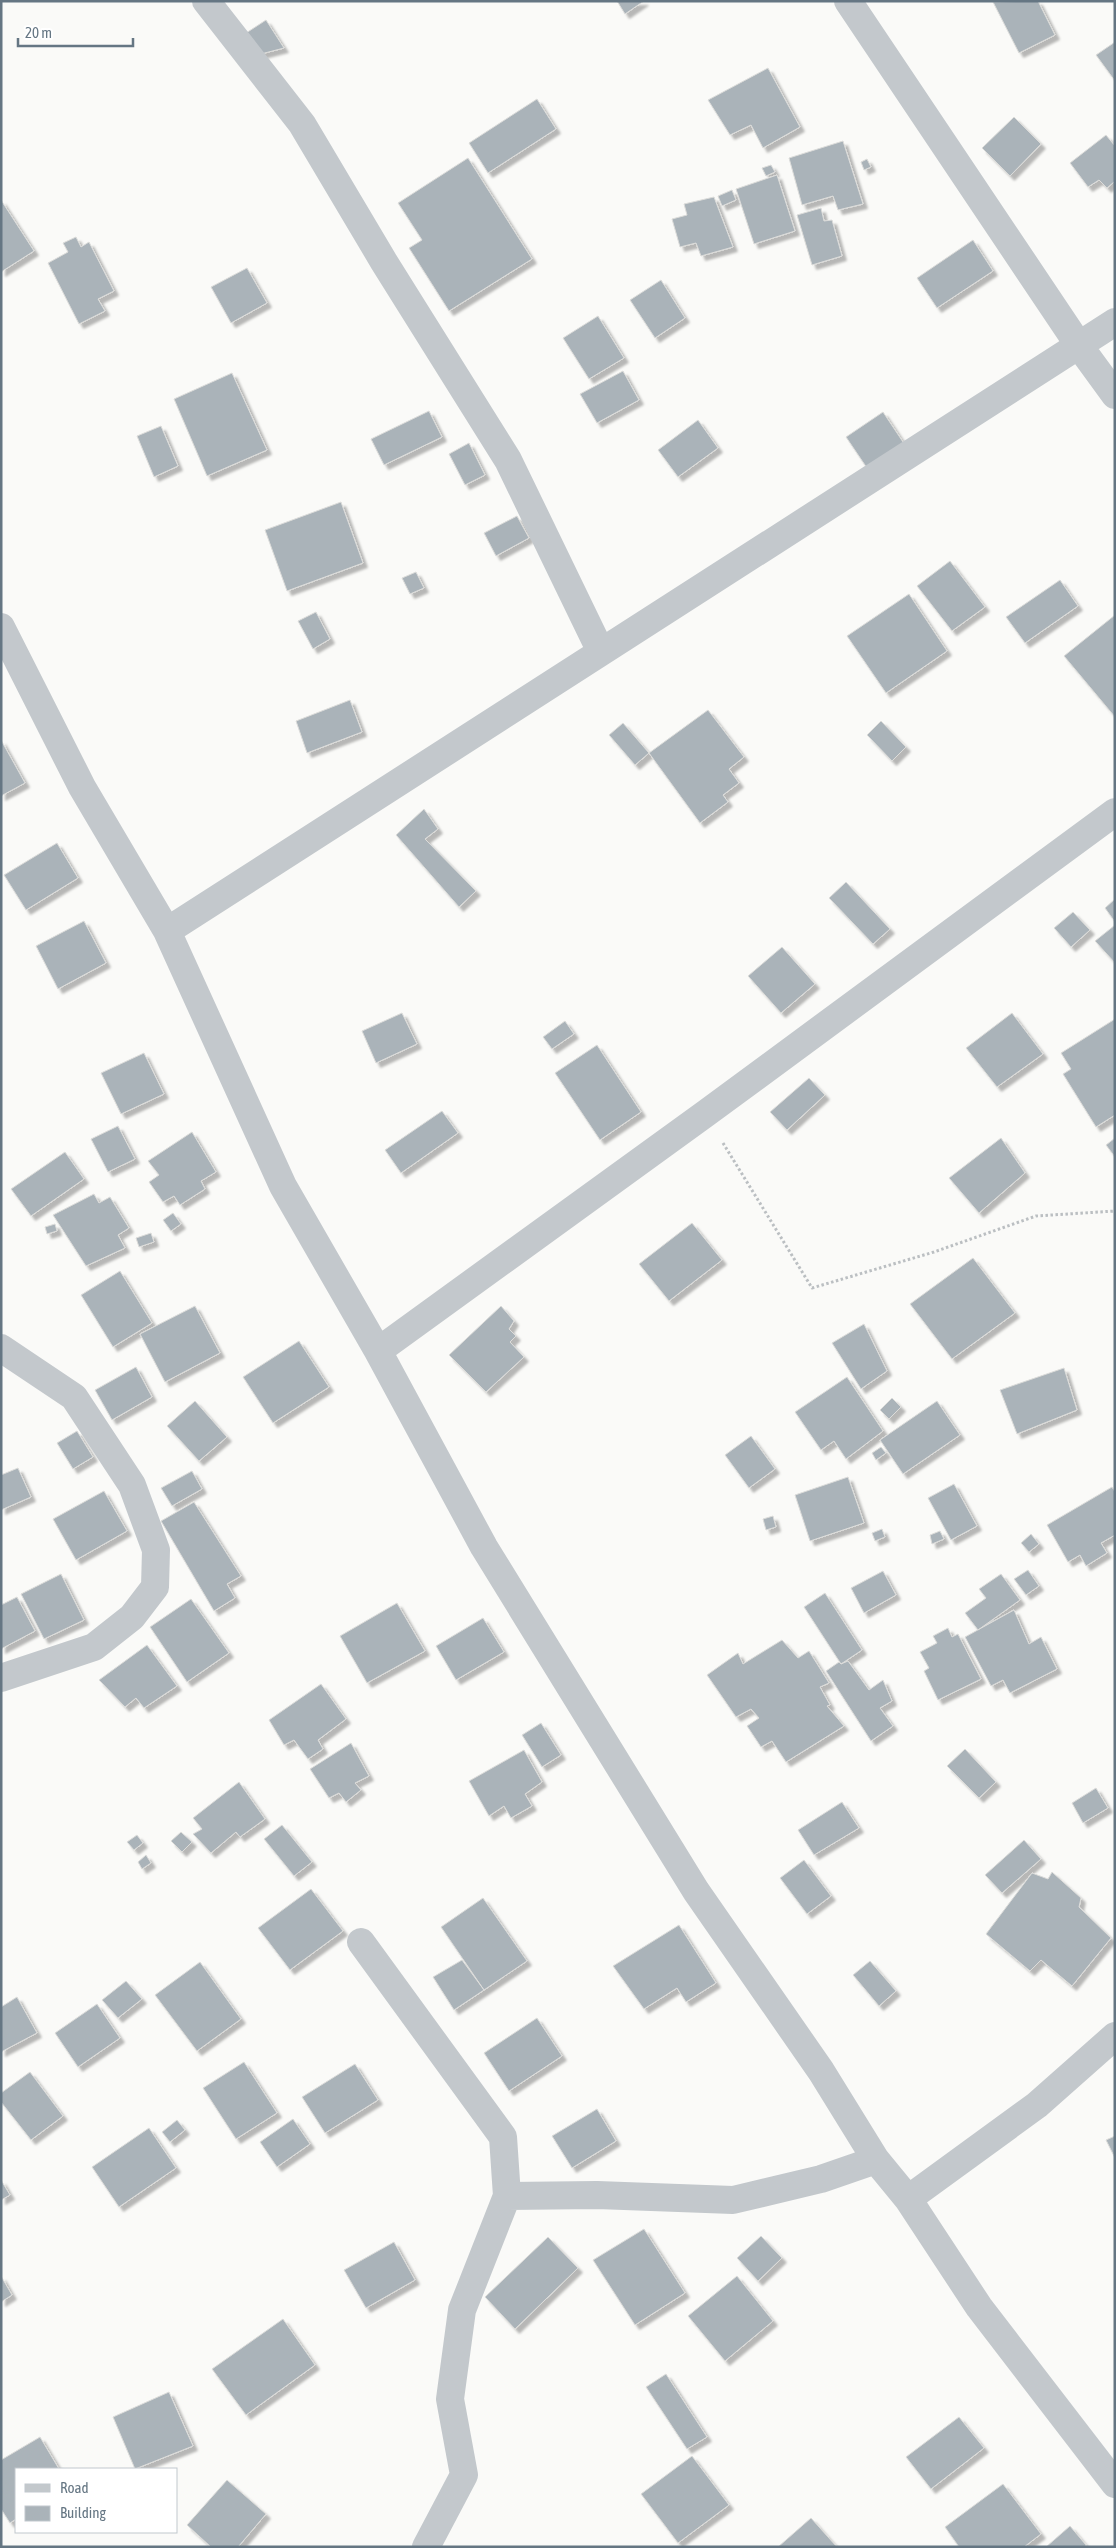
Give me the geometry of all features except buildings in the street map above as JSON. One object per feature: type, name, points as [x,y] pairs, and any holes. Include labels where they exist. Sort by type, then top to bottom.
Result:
[{"type":"street","points":[[206,1],[302,124],[384,262],[508,460],[601,652]]},
{"type":"street","points":[[848,1],[1080,347],[1115,395]]},
{"type":"street","points":[[168,931],[1080,347],[1115,322]]},
{"type":"street","points":[[1,627],[82,787],[168,931],[283,1186],[378,1351],[484,1547],[696,1891],[821,2071],[876,2160],[908,2199],[979,2307],[1115,2484]]},
{"type":"street","points":[[378,1351],[705,1114],[1115,812]]},
{"type":"street","points":[[1,1348],[74,1396],[132,1485],[156,1550],[155,1587],[132,1618],[94,1647],[1,1678]]},
{"type":"street","points":[[361,1942],[503,2137],[507,2196],[462,2310],[450,2399],[464,2475],[426,2547]]},
{"type":"street","points":[[908,2199],[1037,2105],[1115,2036]]},
{"type":"street","points":[[507,2196],[597,2195],[733,2200],[821,2178],[876,2160]]},
{"type":"path","points":[[705,1114],[812,1288],[934,1252],[1036,1216],[1115,1212]]}]
